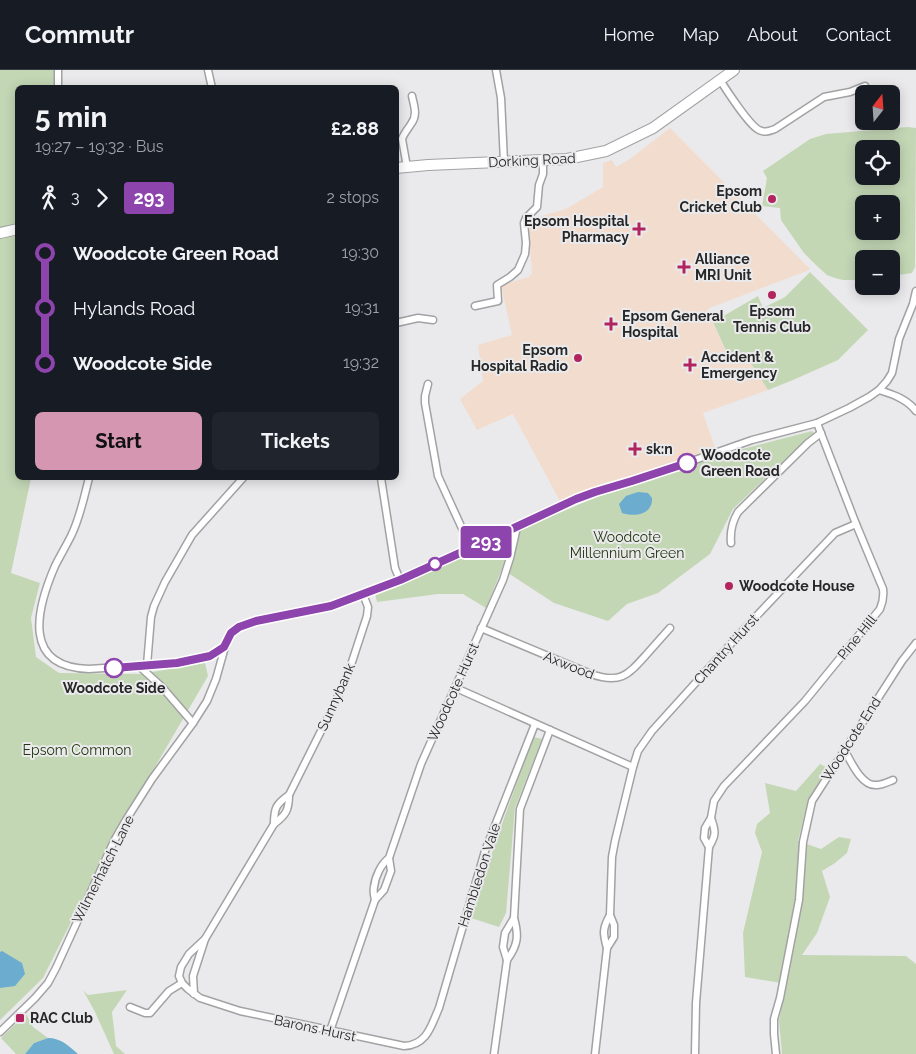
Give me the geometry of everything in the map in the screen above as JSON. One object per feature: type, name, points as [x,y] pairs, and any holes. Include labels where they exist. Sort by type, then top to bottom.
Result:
[{"type":"highway","name":"Dorking Road","points":[[401,168],[543,161],[583,157],[606,151],[653,128],[734,70]]},
{"type":"highway","points":[[0,233],[15,230]]},
{"type":"street","points":[[58,70],[58,85]]},
{"type":"street","points":[[208,70],[211,85]]},
{"type":"street","points":[[496,70],[502,110],[504,162]]},
{"type":"street","points":[[720,80],[754,126],[766,132],[775,129],[824,96],[855,90]]},
{"type":"street","points":[[401,168],[402,139],[414,120],[415,108],[412,96]]},
{"type":"street","points":[[474,306],[498,301],[497,285],[518,270],[526,254],[524,223],[526,218],[537,207],[539,185],[543,174],[543,161]]},
{"type":"street","points":[[88,480],[73,530],[55,566],[44,595],[40,616],[41,643],[55,660],[77,668],[140,666],[196,660],[210,656],[224,647],[231,633],[249,623],[331,606],[400,580],[576,499],[752,440],[817,423],[850,408],[869,398],[879,390],[892,373],[899,339],[913,304],[916,291]]},
{"type":"street","points":[[399,322],[418,318],[433,320]]},
{"type":"street","points":[[428,384],[425,403],[438,476],[471,548]]},
{"type":"street","points":[[879,390],[908,403],[916,411]]},
{"type":"street","name":"Pine Hill","points":[[709,847],[704,838],[704,828],[711,818],[714,801],[724,786],[805,701],[880,609],[884,596],[883,589],[817,423]]},
{"type":"street","points":[[731,543],[730,530],[738,512],[808,442],[821,433]]},
{"type":"street","points":[[148,665],[151,617],[165,582],[192,535],[241,480]]},
{"type":"street","points":[[381,480],[395,568],[400,580]]},
{"type":"street","name":"Chantry Hurst","points":[[610,916],[612,857],[632,768],[638,751],[652,731],[747,626],[835,533],[856,524]]},
{"type":"street","name":"Woodcote Hurst","points":[[330,1031],[375,900],[384,890],[391,871],[389,858],[422,764],[503,580],[517,527]]},
{"type":"street","name":"Sunnybank","points":[[274,824],[274,812],[279,802],[288,795],[349,671],[367,616],[368,607],[363,594]]},
{"type":"street","name":"Axwood","points":[[481,628],[604,678],[616,678],[627,675],[670,628]]},
{"type":"street","name":"Woodcote End","points":[[776,1054],[774,1019],[780,998],[798,900],[803,842],[812,801],[902,661],[916,644]]},
{"type":"street","name":"Wilmerhatch Lane","points":[[0,1032],[48,983],[114,841],[152,779],[207,701],[216,679],[224,647]]},
{"type":"street","points":[[140,666],[162,687],[193,723]]},
{"type":"street","points":[[456,688],[632,768]]},
{"type":"street","name":"Hambledon Vale","points":[[430,1028],[444,991],[485,851],[535,724]]},
{"type":"street","points":[[507,960],[515,949],[518,930],[514,918],[520,809],[550,730]]},
{"type":"street","points":[[845,751],[861,778],[867,782],[877,786],[893,780]]},
{"type":"street","name":"Sunnybank","points":[[194,994],[192,976],[205,939],[274,824],[283,818],[289,807],[288,795]]},
{"type":"street","name":"Pine Hill","points":[[695,1054],[696,1002],[709,847],[716,830],[711,818]]},
{"type":"street","name":"Woodcote Hurst","points":[[375,900],[374,887],[380,868],[383,862],[389,858]]},
{"type":"street","points":[[607,948],[614,937],[614,926],[610,916]]},
{"type":"street","points":[[595,1054],[607,948],[603,936],[604,925],[610,916]]},
{"type":"street","points":[[494,1054],[507,960],[503,947],[505,933],[514,918]]},
{"type":"street","name":"Sunnybank","points":[[182,983],[179,976],[181,967],[189,954],[205,939]]},
{"type":"street","points":[[130,1007],[150,1013],[170,991],[182,983],[194,994]]},
{"type":"street","name":"Barons Hurst","points":[[194,994],[200,998],[240,1012],[404,1046],[412,1046],[419,1042],[426,1036],[430,1028]]},
{"type":"shaded area","name":"Epsom General Hospital","points":[[670,128],[810,269],[707,309],[730,361],[745,354],[768,390],[703,413],[715,448],[666,466],[604,483],[560,501],[513,414],[477,430],[460,399],[483,381],[478,345],[512,335],[501,285],[529,277],[532,273],[528,220],[566,209],[603,187],[603,163],[612,160],[616,167],[630,159]]},
{"type":"green space","name":"Epsom Common","points":[[0,70],[56,70],[56,85],[15,85],[15,480],[31,480],[11,573],[40,583],[31,618],[36,657],[59,673],[140,674],[205,663],[208,676],[109,846],[43,978],[0,1020]]},
{"type":"green space","points":[[908,127],[916,128],[915,267],[912,273],[900,275],[900,250],[855,250],[855,280],[843,280],[827,275],[804,253],[781,220],[780,208],[762,206],[767,178],[763,171],[810,139],[826,134],[900,130],[900,128]]},
{"type":"green space","points":[[810,272],[868,330],[838,360],[768,390],[745,354],[731,362],[713,322],[758,296],[763,308],[785,297]]},
{"type":"green space","name":"Woodcote Millennium Green","points":[[812,431],[816,435],[795,450],[733,509],[710,554],[658,593],[627,604],[608,621],[554,603],[505,571],[521,529],[606,493],[727,453]]},
{"type":"green space","points":[[503,541],[509,546],[486,608],[463,594],[438,594],[377,602],[375,593]]},
{"type":"green space","points":[[534,737],[542,739],[515,808],[506,913],[499,927],[471,918],[501,827]]},
{"type":"green space","points":[[820,764],[828,768],[808,800],[798,841],[821,849],[839,837],[851,839],[847,853],[822,871],[830,897],[817,933],[802,955],[906,956],[916,964],[916,1054],[782,1054],[779,1020],[787,984],[745,977],[743,933],[762,852],[755,833],[757,824],[770,813],[765,783],[796,791]]},
{"type":"green space","points":[[83,990],[88,995],[127,990],[112,1012],[116,1046],[125,1054],[114,1054]]},
{"type":"green space","points":[[26,1014],[33,1027],[48,1038],[34,1043],[25,1054],[16,1054],[1,1038]]},
{"type":"water","points":[[638,492],[648,493],[652,498],[652,504],[648,510],[638,514],[629,515],[622,513],[619,504],[626,496]]},
{"type":"water","points":[[2,951],[22,963],[25,974],[15,986],[0,988],[0,952]]},
{"type":"water","points":[[48,1038],[61,1041],[78,1054],[25,1054],[34,1043]]},
{"type":"bus line","name":"293","points":[[114,668],[177,663],[210,656],[224,647],[231,633],[239,627],[256,621],[331,606],[400,580],[576,499],[687,463]]},
{"type":"place","name":"Epsom Cricket Club","points":[[772,199]]},
{"type":"place","name":"Epsom Hospital Pharmacy","points":[[639,229]]},
{"type":"place","name":"Alliance MRI Unit","points":[[684,267]]},
{"type":"place","name":"Epsom Tennis Club","points":[[772,295]]},
{"type":"place","name":"Epsom General Hospital","points":[[611,324]]},
{"type":"place","name":"Epsom Hospital Radio","points":[[578,358]]},
{"type":"place","name":"Accident & Emergency","points":[[690,365]]},
{"type":"place","name":"sk:n","points":[[635,449]]},
{"type":"place","name":"Woodcote Green Road","points":[[687,463]]},
{"type":"place","name":"Woodcote House","points":[[729,586]]},
{"type":"place","name":"Woodcote Side","points":[[114,668]]},
{"type":"place","name":"RAC Club","points":[[20,1018]]}]
